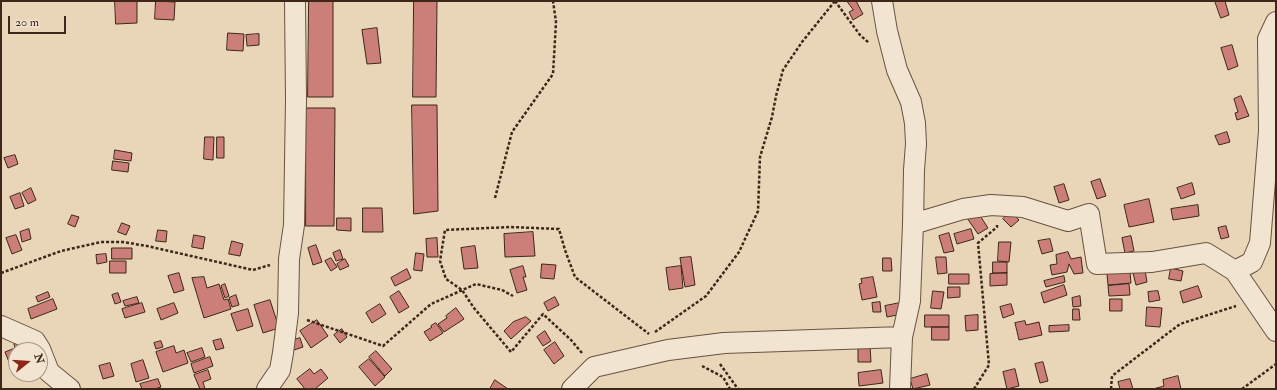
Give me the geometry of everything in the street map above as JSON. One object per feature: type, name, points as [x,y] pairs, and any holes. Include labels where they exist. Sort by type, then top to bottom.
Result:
[{"type":"street","points":[[267,389],[280,370],[288,313],[289,259],[294,225],[296,100],[295,1]]},
{"type":"street","points":[[882,1],[887,31],[897,70],[911,102],[915,123],[916,144],[910,301],[902,337],[900,389]]},
{"type":"street","points":[[1235,271],[1252,262],[1260,243],[1269,130],[1268,39],[1276,22]]},
{"type":"street","points":[[913,224],[963,209],[991,205],[1022,207],[1068,221],[1089,214],[1097,264],[1152,262],[1206,254],[1235,271],[1276,331]]},
{"type":"street","points":[[1,326],[35,341],[40,349],[49,372],[70,389]]},
{"type":"street","points":[[572,389],[594,367],[668,350],[707,345],[902,337]]},
{"type":"path","points":[[495,198],[512,132],[553,74],[556,22],[553,1]]},
{"type":"path","points":[[594,367],[570,340],[543,314],[511,352],[474,308],[462,290],[446,279],[440,261],[446,230],[510,227],[540,227],[559,229],[565,250],[576,277],[650,335],[706,296],[739,252],[758,211],[760,157],[772,117],[783,70],[802,42],[835,1],[860,35],[871,45]]},
{"type":"path","points":[[974,389],[989,365],[978,243],[997,226],[995,214],[1010,206]]},
{"type":"path","points":[[1,273],[61,251],[102,242],[123,242],[147,246],[253,270],[289,259]]},
{"type":"path","points":[[288,313],[383,346],[431,304],[476,284],[502,290],[513,296]]},
{"type":"path","points":[[1111,389],[1112,376],[1180,324],[1254,300]]},
{"type":"path","points":[[707,345],[738,389]]},
{"type":"path","points":[[696,363],[723,377],[730,389]]},
{"type":"path","points":[[1242,389],[1276,364]]},
{"type":"building","points":[[115,1],[137,1],[137,23],[116,24]]},
{"type":"building","points":[[156,1],[175,2],[174,20],[155,19]]},
{"type":"building","points":[[309,1],[333,1],[333,97],[308,97]]},
{"type":"building","points":[[414,1],[437,1],[436,97],[413,97]]},
{"type":"building","points":[[847,1],[856,1],[863,14],[853,20],[849,12],[853,10]]},
{"type":"building","points":[[1215,1],[1225,1],[1229,15],[1221,18]]},
{"type":"building","points":[[377,28],[381,63],[367,64],[362,30]]},
{"type":"building","points":[[228,33],[244,34],[243,51],[227,50]]},
{"type":"building","points":[[259,34],[259,45],[247,46],[246,35]]},
{"type":"building","points":[[1232,45],[1238,66],[1228,70],[1221,48]]},
{"type":"building","points":[[1241,96],[1249,116],[1237,120],[1235,113],[1238,112],[1234,99]]},
{"type":"building","points":[[412,105],[437,105],[438,211],[414,214]]},
{"type":"building","points":[[306,108],[335,108],[334,226],[306,226]]},
{"type":"building","points":[[1227,132],[1230,142],[1219,145],[1215,136]]},
{"type":"building","points":[[205,137],[214,137],[213,160],[204,159]]},
{"type":"building","points":[[217,137],[224,137],[224,158],[217,158]]},
{"type":"building","points":[[115,150],[132,153],[131,161],[114,159]]},
{"type":"building","points":[[15,155],[18,164],[8,168],[4,158]]},
{"type":"building","points":[[113,161],[129,163],[128,172],[112,170]]},
{"type":"building","points":[[1100,179],[1106,196],[1097,199],[1091,182]]},
{"type":"building","points":[[1192,183],[1195,194],[1181,199],[1177,188]]},
{"type":"building","points":[[1064,184],[1069,200],[1059,203],[1054,187]]},
{"type":"building","points":[[31,188],[36,200],[28,204],[22,193]]},
{"type":"building","points":[[20,193],[24,206],[15,209],[10,197]]},
{"type":"building","points":[[1149,199],[1154,222],[1129,227],[1124,205]]},
{"type":"building","points":[[1198,205],[1199,216],[1173,220],[1171,209]]},
{"type":"building","points":[[363,208],[382,208],[383,232],[363,232]]},
{"type":"building","points":[[977,211],[988,228],[978,234],[967,218]]},
{"type":"building","points":[[1011,211],[1019,220],[1011,227],[1003,219]]},
{"type":"building","points":[[72,215],[79,217],[75,227],[68,224]]},
{"type":"building","points":[[337,218],[351,218],[351,231],[337,230]]},
{"type":"building","points":[[122,223],[130,226],[126,235],[118,232]]},
{"type":"building","points":[[1226,226],[1229,237],[1221,239],[1218,228]]},
{"type":"building","points":[[29,229],[31,239],[22,242],[20,232]]},
{"type":"building","points":[[971,229],[974,239],[957,244],[954,234]]},
{"type":"building","points":[[158,230],[167,231],[166,242],[156,241]]},
{"type":"building","points":[[533,232],[535,256],[505,257],[504,234]]},
{"type":"building","points":[[949,233],[954,251],[944,253],[939,236]]},
{"type":"building","points":[[16,235],[22,250],[12,254],[6,238]]},
{"type":"building","points":[[194,235],[205,237],[203,249],[192,247]]},
{"type":"building","points":[[1131,236],[1134,251],[1125,253],[1122,238]]},
{"type":"building","points":[[437,238],[438,257],[427,257],[426,239]]},
{"type":"building","points":[[1050,239],[1053,251],[1042,254],[1038,241]]},
{"type":"building","points":[[232,241],[243,244],[240,256],[229,254]]},
{"type":"building","points":[[999,242],[1011,242],[1009,262],[998,261]]},
{"type":"building","points":[[316,245],[322,262],[313,265],[308,248]]},
{"type":"building","points":[[475,246],[478,268],[464,269],[461,248]]},
{"type":"building","points":[[112,248],[132,248],[132,259],[112,259]]},
{"type":"building","points":[[340,250],[343,259],[336,261],[333,253]]},
{"type":"building","points":[[1068,252],[1071,259],[1081,257],[1083,273],[1074,274],[1069,264],[1067,272],[1052,275],[1050,265],[1057,264],[1056,255]]},
{"type":"building","points":[[416,253],[424,254],[422,271],[414,270]]},
{"type":"building","points":[[106,254],[107,262],[97,264],[96,255]]},
{"type":"building","points":[[691,257],[695,285],[685,287],[680,258]]},
{"type":"building","points":[[936,257],[946,257],[947,273],[938,274]]},
{"type":"building","points":[[331,258],[337,267],[331,271],[325,261]]},
{"type":"building","points":[[883,258],[891,258],[892,271],[883,271]]},
{"type":"building","points":[[345,259],[349,266],[340,270],[337,264]]},
{"type":"building","points":[[110,261],[126,261],[126,273],[110,273]]},
{"type":"building","points":[[993,262],[1007,262],[1007,273],[993,273]]},
{"type":"building","points":[[542,264],[556,265],[554,279],[541,278]]},
{"type":"building","points":[[523,266],[526,277],[523,277],[527,290],[517,293],[510,270]]},
{"type":"building","points":[[681,266],[683,288],[669,290],[666,268]]},
{"type":"building","points":[[1171,268],[1183,271],[1181,281],[1169,279]]},
{"type":"building","points":[[407,269],[411,278],[395,286],[391,278]]},
{"type":"building","points":[[1145,270],[1147,282],[1136,285],[1133,273]]},
{"type":"building","points":[[1130,272],[1131,283],[1108,285],[1107,274]]},
{"type":"building","points":[[179,273],[184,290],[174,293],[168,276]]},
{"type":"building","points":[[1007,273],[1007,285],[990,286],[990,274]]},
{"type":"building","points":[[949,274],[969,274],[969,284],[949,284]]},
{"type":"building","points":[[1064,276],[1065,282],[1046,287],[1044,281]]},
{"type":"building","points":[[204,277],[207,288],[219,284],[224,300],[228,299],[231,309],[204,318],[192,278]]},
{"type":"building","points":[[873,277],[877,297],[862,300],[859,284],[862,283],[861,279]]},
{"type":"building","points":[[225,284],[229,296],[225,298],[221,286]]},
{"type":"building","points":[[1129,284],[1130,295],[1109,296],[1108,286]]},
{"type":"building","points":[[1064,285],[1067,295],[1044,303],[1041,293]]},
{"type":"building","points":[[1198,286],[1202,297],[1183,303],[1180,292]]},
{"type":"building","points":[[948,287],[960,287],[960,297],[948,298]]},
{"type":"building","points":[[399,291],[409,307],[399,313],[390,297]]},
{"type":"building","points":[[933,291],[944,292],[941,309],[931,308]]},
{"type":"building","points":[[1158,291],[1160,300],[1149,302],[1148,292]]},
{"type":"building","points":[[48,292],[50,297],[38,302],[36,297]]},
{"type":"building","points":[[118,293],[121,302],[115,304],[112,295]]},
{"type":"building","points":[[236,295],[239,305],[232,307],[229,298]]},
{"type":"building","points":[[1080,296],[1081,306],[1073,307],[1072,298]]},
{"type":"building","points":[[137,297],[139,303],[125,306],[123,301]]},
{"type":"building","points":[[555,297],[559,305],[548,311],[544,303]]},
{"type":"building","points":[[53,299],[57,309],[31,319],[28,309]]},
{"type":"building","points":[[1110,299],[1122,299],[1122,311],[1110,311]]},
{"type":"building","points":[[270,300],[279,328],[263,333],[254,305]]},
{"type":"building","points":[[880,302],[881,312],[873,312],[872,303]]},
{"type":"building","points":[[142,303],[145,312],[125,318],[122,309]]},
{"type":"building","points":[[174,303],[178,313],[161,320],[157,309]]},
{"type":"building","points":[[900,303],[902,314],[887,317],[885,306]]},
{"type":"building","points":[[380,304],[386,314],[372,323],[366,313]]},
{"type":"building","points":[[1011,304],[1014,314],[1003,318],[1000,307]]},
{"type":"building","points":[[1147,307],[1162,308],[1160,327],[1146,326]]},
{"type":"building","points":[[456,308],[464,319],[444,332],[438,324],[447,318],[446,316]]},
{"type":"building","points":[[248,309],[253,326],[237,331],[231,314]]},
{"type":"building","points":[[1073,309],[1079,309],[1080,320],[1073,320]]},
{"type":"building","points":[[925,315],[949,315],[949,327],[925,327]]},
{"type":"building","points":[[978,315],[978,330],[966,331],[965,316]]},
{"type":"building","points":[[526,317],[531,321],[511,339],[504,331],[513,322]]},
{"type":"building","points":[[317,320],[328,336],[311,348],[300,331]]},
{"type":"building","points":[[1025,321],[1026,325],[1039,322],[1042,335],[1019,340],[1015,323]]},
{"type":"building","points":[[436,323],[443,333],[430,341],[424,332]]},
{"type":"building","points":[[1069,325],[1069,331],[1049,332],[1049,326]]},
{"type":"building","points":[[932,327],[949,327],[949,340],[932,340]]},
{"type":"building","points":[[342,329],[347,337],[340,343],[334,335]]},
{"type":"building","points":[[545,331],[551,341],[543,346],[537,337]]},
{"type":"building","points":[[300,338],[303,347],[291,351],[288,342]]},
{"type":"building","points":[[221,339],[224,348],[216,350],[213,341]]},
{"type":"building","points":[[161,341],[163,347],[156,349],[154,343]]},
{"type":"building","points":[[555,342],[564,356],[554,364],[544,350]]},
{"type":"building","points":[[174,346],[176,353],[184,350],[188,363],[163,372],[156,352]]},
{"type":"building","points":[[870,346],[871,362],[858,362],[858,347]]},
{"type":"building","points":[[202,348],[205,357],[191,362],[187,353]]},
{"type":"building","points":[[8,351],[8,360],[5,352]]},
{"type":"building","points":[[376,351],[392,369],[385,376],[369,357]]},
{"type":"building","points":[[210,357],[213,366],[194,373],[191,364]]},
{"type":"building","points":[[369,359],[385,377],[375,386],[359,367]]},
{"type":"building","points":[[143,360],[149,378],[136,382],[131,364]]},
{"type":"building","points":[[1043,362],[1048,381],[1040,383],[1035,364]]},
{"type":"building","points":[[110,363],[114,376],[103,379],[99,366]]},
{"type":"building","points":[[310,369],[314,374],[321,369],[328,378],[315,389],[305,389],[297,379]]},
{"type":"building","points":[[1015,369],[1019,386],[1007,389],[1003,372]]},
{"type":"building","points":[[208,370],[211,379],[203,382],[205,389],[200,389],[194,375]]},
{"type":"building","points":[[881,370],[883,383],[859,386],[858,373]]},
{"type":"building","points":[[927,374],[930,385],[913,389],[910,379]]},
{"type":"building","points":[[1178,376],[1181,389],[1153,389],[1164,386],[1163,380]]},
{"type":"building","points":[[158,379],[161,387],[155,389],[142,389],[140,384]]},
{"type":"building","points":[[1130,379],[1133,389],[1120,389],[1118,382]]},
{"type":"building","points":[[495,380],[508,389],[490,389]]}]
